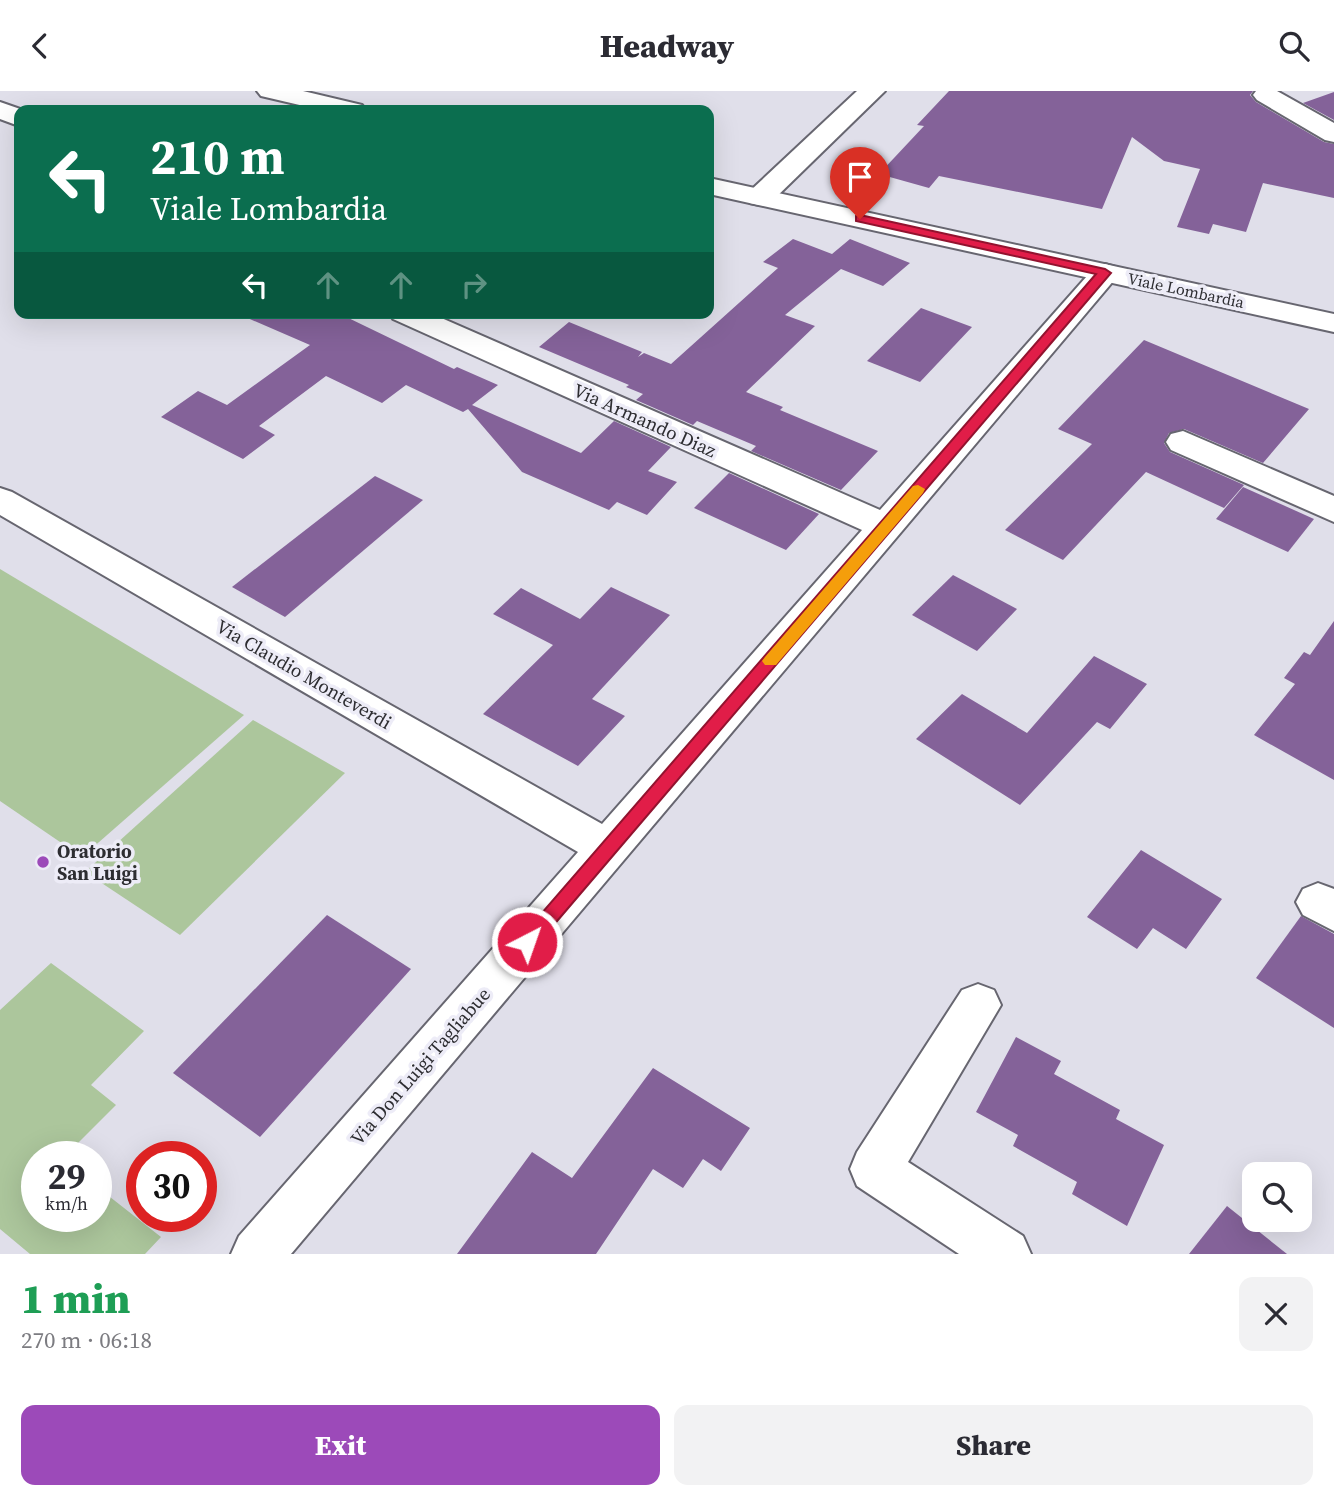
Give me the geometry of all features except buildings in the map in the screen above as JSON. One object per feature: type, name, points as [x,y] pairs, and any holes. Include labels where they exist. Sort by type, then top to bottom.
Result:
[{"type":"street","points":[[270,91],[331,105]]},
{"type":"street","points":[[760,197],[872,91]]},
{"type":"street","points":[[1266,95],[1334,134]]},
{"type":"street","name":"Viale Lombardia","points":[[714,187],[1334,323]]},
{"type":"street","name":"Via Don Luigi Tagliabue","points":[[257,1254],[1105,273]]},
{"type":"street","name":"Via Armando Diaz","points":[[418,319],[886,527]]},
{"type":"street","points":[[1183,442],[1334,510]]},
{"type":"street","name":"Via Claudio Monteverdi","points":[[0,500],[608,849]]},
{"type":"street","points":[[978,1005],[875,1168],[1005,1254]]},
{"type":"green space","points":[[0,569],[244,715],[82,857],[0,801]]},
{"type":"green space","points":[[253,720],[345,773],[180,935],[85,872]]},
{"type":"green space","points":[[51,963],[144,1031],[91,1085],[116,1105],[80,1141],[21,1141],[21,1232],[112,1232],[112,1199],[126,1210],[126,1232],[155,1232],[161,1237],[145,1254],[30,1254],[0,1229],[0,1010]]},
{"type":"slow traffic","points":[[770,661],[918,489]]},
{"type":"place","name":"Oratorio San Luigi","points":[[43,862]]},
{"type":"route","points":[[527,942],[1105,273],[860,219]]}]
